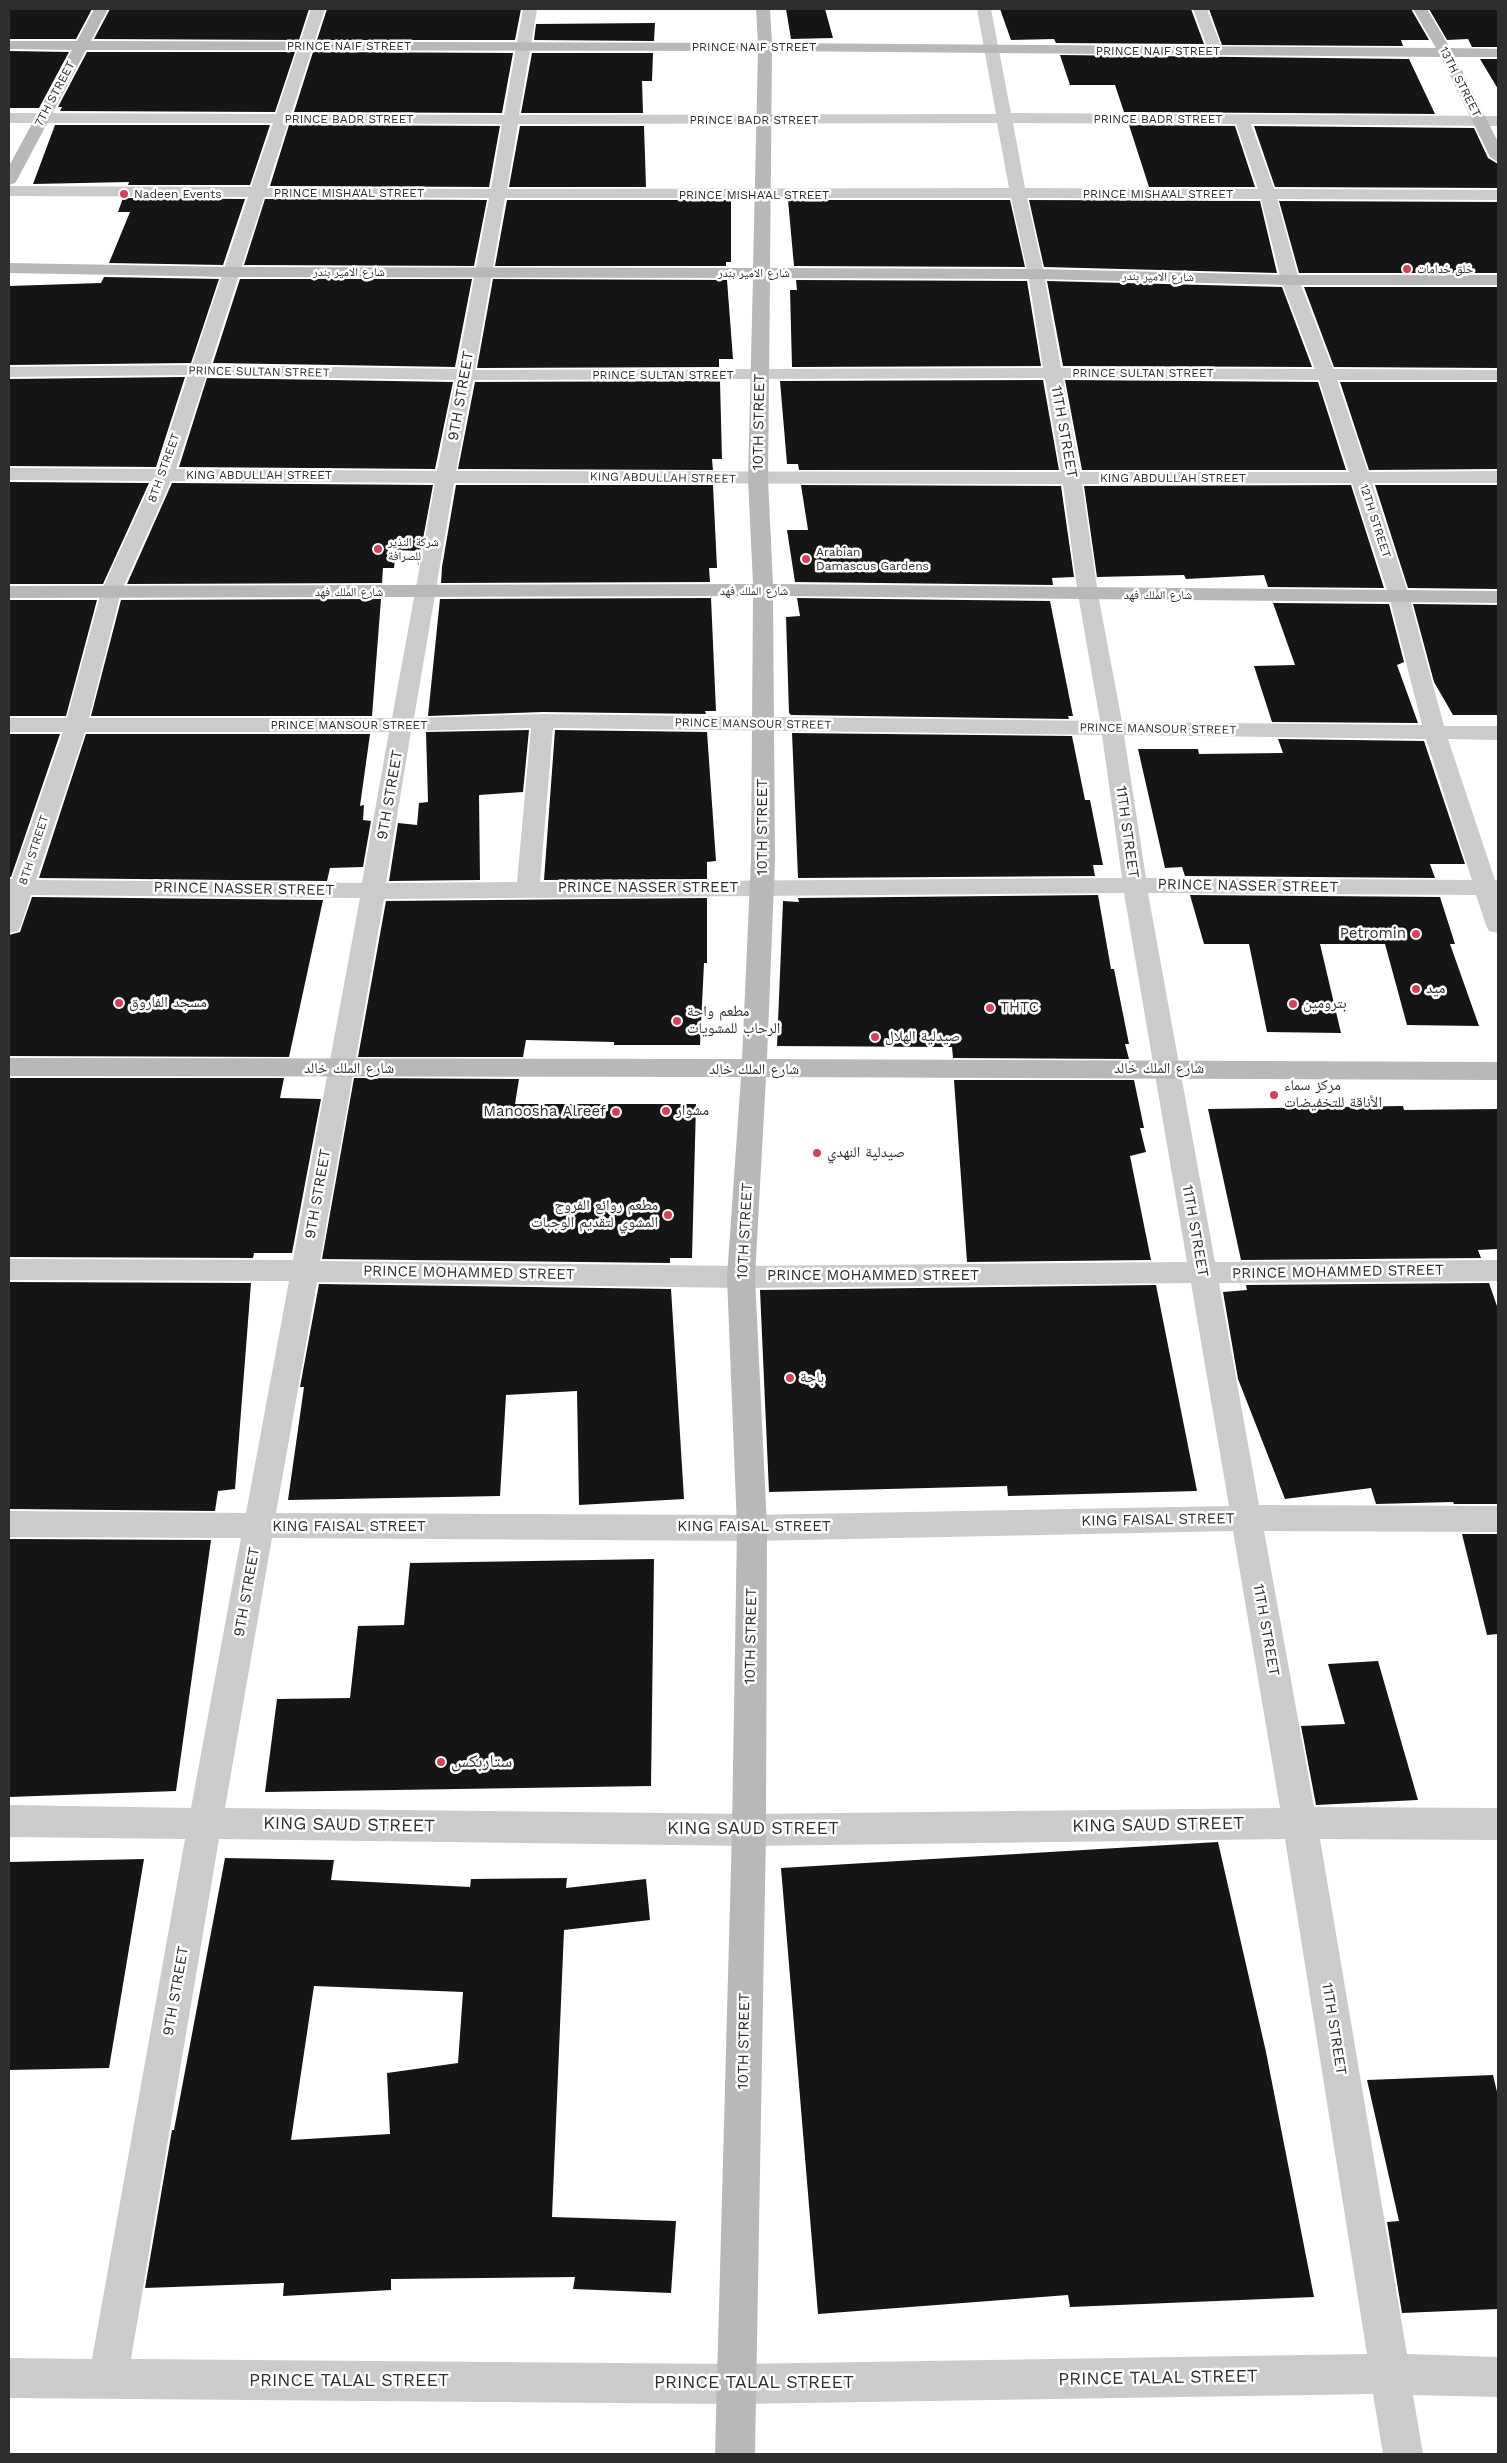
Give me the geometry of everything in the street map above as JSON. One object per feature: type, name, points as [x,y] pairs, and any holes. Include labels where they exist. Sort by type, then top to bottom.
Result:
[{"type":"street","name":"7TH STREET","points":[[9,180],[101,9]]},
{"type":"street","name":"8TH STREET","points":[[9,925],[15,887],[76,725],[111,592],[165,474],[197,370],[318,9]]},
{"type":"street","name":"9TH STREET","points":[[108,2379],[205,1823],[373,891],[424,592],[466,375],[530,9]]},
{"type":"street","name":"10TH STREET","points":[[735,2454],[749,1830],[752,1528],[741,1277],[754,1070],[762,887],[763,590],[758,479],[765,47],[763,9]]},
{"type":"street","name":"11TH STREET","points":[[984,9],[1054,373],[1165,1069],[1300,1823],[1402,2454]]},
{"type":"street","points":[[1200,9],[1216,52]]},
{"type":"street","name":"13TH STREET","points":[[1420,9],[1446,53],[1498,157]]},
{"type":"street","name":"PRINCE NAIF STREET","points":[[9,45],[765,47],[1498,53]]},
{"type":"street","name":"PRINCE BADR STREET","points":[[9,118],[763,120],[1004,118],[1498,121]]},
{"type":"street","name":"12TH STREET","points":[[1242,120],[1268,194],[1290,280],[1326,374],[1399,596],[1435,732],[1493,888],[1498,925]]},
{"type":"street","name":"PRINCE MISHA'AL STREET","points":[[9,191],[763,195],[1018,193],[1498,195]]},
{"type":"street","name":"شارع الامير بندر","points":[[9,268],[230,272],[1036,274],[1290,280],[1498,280]]},
{"type":"street","name":"PRINCE SULTAN STREET","points":[[9,372],[197,370],[466,375],[1054,373],[1498,375]]},
{"type":"street","name":"KING ABDULLAH STREET","points":[[9,474],[447,475],[758,479],[1498,477]]},
{"type":"street","name":"شارع الملك فهد","points":[[9,592],[763,590],[1498,597]]},
{"type":"street","points":[[528,888],[543,721]]},
{"type":"street","name":"PRINCE MANSOUR STREET","points":[[9,725],[402,725],[543,721],[1498,733]]},
{"type":"street","name":"PRINCE NASSER STREET","points":[[15,887],[373,891],[528,888],[1135,885],[1493,888]]},
{"type":"street","name":"شارع الملك خالد","points":[[9,1067],[1498,1071]]},
{"type":"street","name":"PRINCE MOHAMMED STREET","points":[[9,1269],[304,1270],[741,1277],[1498,1270]]},
{"type":"street","name":"KING FAISAL STREET","points":[[9,1524],[259,1527],[752,1528],[1246,1518],[1498,1520]]},
{"type":"street","name":"KING SAUD STREET","points":[[9,1821],[749,1830],[1300,1823],[1498,1824]]},
{"type":"street","name":"PRINCE TALAL STREET","points":[[9,2378],[737,2384],[1390,2374],[1498,2376]]},
{"type":"building","points":[[9,9],[92,9],[76,39],[9,39]]},
{"type":"building","points":[[110,9],[309,9],[299,40],[94,39]]},
{"type":"building","points":[[327,9],[521,9],[515,40],[317,40]]},
{"type":"building","points":[[786,9],[825,9],[833,38],[791,39]]},
{"type":"building","points":[[1000,9],[1191,9],[1204,44],[1056,43],[1054,39],[1011,40]]},
{"type":"building","points":[[1209,9],[1411,9],[1429,40],[1401,40],[1403,46],[1222,45]]},
{"type":"building","points":[[1429,9],[1498,9],[1498,47],[1472,47],[1468,39],[1447,40]]},
{"type":"building","points":[[655,23],[654,41],[534,40],[536,24]]},
{"type":"building","points":[[9,51],[69,52],[39,108],[9,108]]},
{"type":"building","points":[[87,52],[295,52],[275,112],[60,111],[62,107],[58,107]]},
{"type":"building","points":[[313,52],[513,53],[502,113],[294,112]]},
{"type":"building","points":[[532,53],[653,53],[652,81],[642,81],[643,113],[521,113]]},
{"type":"building","points":[[1060,55],[1409,59],[1435,114],[1124,112],[1115,85],[1070,85]]},
{"type":"building","points":[[1480,59],[1498,59],[1498,89]]},
{"type":"building","points":[[55,125],[270,125],[250,185],[128,185],[129,182],[33,184]]},
{"type":"building","points":[[289,125],[500,126],[489,187],[270,186]]},
{"type":"building","points":[[1129,125],[1235,126],[1255,187],[1149,187]]},
{"type":"building","points":[[520,126],[644,126],[646,187],[509,187]]},
{"type":"building","points":[[1254,126],[1474,128],[1488,158],[1498,164],[1498,188],[1275,187]]},
{"type":"building","points":[[123,198],[245,199],[223,265],[109,263],[130,212],[118,212]]},
{"type":"building","points":[[265,199],[487,200],[474,266],[244,265]]},
{"type":"building","points":[[507,200],[731,200],[731,262],[726,262],[726,266],[495,266]]},
{"type":"building","points":[[788,200],[1010,200],[1025,267],[794,266]]},
{"type":"building","points":[[1029,200],[1260,201],[1277,273],[1044,267]]},
{"type":"building","points":[[1279,201],[1498,202],[1498,273],[1299,273]]},
{"type":"building","points":[[104,277],[219,279],[191,363],[9,365],[9,286],[101,283]]},
{"type":"building","points":[[240,279],[472,279],[455,367],[213,363]]},
{"type":"building","points":[[493,279],[727,280],[733,359],[719,359],[719,367],[477,368]]},
{"type":"building","points":[[796,280],[1027,281],[1041,366],[792,367],[790,290],[797,290]]},
{"type":"building","points":[[1047,281],[1282,287],[1312,367],[1063,366]]},
{"type":"building","points":[[1304,287],[1498,287],[1498,368],[1334,367]]},
{"type":"building","points":[[185,377],[156,467],[9,466],[9,379]]},
{"type":"building","points":[[207,378],[453,382],[435,469],[179,467]]},
{"type":"building","points":[[1043,380],[1059,470],[799,470],[798,464],[787,464],[780,381]]},
{"type":"building","points":[[1065,380],[1318,382],[1346,470],[1082,470]]},
{"type":"building","points":[[720,381],[722,459],[712,459],[713,470],[458,469],[475,382]]},
{"type":"building","points":[[1340,382],[1498,382],[1498,469],[1369,470]]},
{"type":"building","points":[[9,482],[149,483],[103,584],[9,584]]},
{"type":"building","points":[[172,483],[433,485],[418,566],[417,551],[396,550],[394,568],[383,568],[382,583],[127,584]]},
{"type":"building","points":[[456,485],[713,485],[717,568],[709,568],[710,582],[441,583]]},
{"type":"building","points":[[801,485],[1061,486],[1074,577],[1052,578],[1053,585],[795,582],[787,530],[808,530]]},
{"type":"building","points":[[1351,485],[1384,588],[1268,587],[1264,575],[1186,579],[1184,575],[1097,577],[1084,486]]},
{"type":"building","points":[[1375,485],[1498,485],[1498,589],[1408,588]]},
{"type":"building","points":[[711,598],[716,711],[705,711],[706,714],[543,712],[428,716],[440,599]]},
{"type":"building","points":[[797,598],[1050,601],[1073,716],[1068,716],[1069,719],[791,715],[789,713],[786,617],[800,616]]},
{"type":"building","points":[[381,599],[372,716],[91,716],[121,600]]},
{"type":"building","points":[[9,600],[97,600],[66,716],[9,716]]},
{"type":"building","points":[[1273,603],[1389,604],[1404,662],[1397,665],[1418,723],[1272,722],[1254,666],[1295,665]]},
{"type":"building","points":[[1413,604],[1498,605],[1498,715],[1453,715],[1434,682]]},
{"type":"building","points":[[529,730],[523,792],[479,795],[480,880],[389,881],[398,823],[417,825],[419,803],[428,802],[426,732]]},
{"type":"building","points":[[555,730],[707,732],[716,861],[707,862],[707,879],[544,880]]},
{"type":"building","points":[[792,733],[1072,736],[1085,800],[1090,800],[1103,865],[1093,865],[1095,876],[798,878]]},
{"type":"building","points":[[9,734],[60,734],[11,877],[9,877]]},
{"type":"building","points":[[86,734],[370,734],[360,806],[364,805],[363,820],[371,821],[363,867],[330,868],[327,881],[39,878]]},
{"type":"building","points":[[1278,739],[1424,741],[1465,864],[1430,864],[1435,878],[1185,876],[1182,867],[1165,868],[1138,749],[1198,749],[1199,754],[1283,753]]},
{"type":"building","points":[[1098,895],[1111,969],[1114,969],[1129,1044],[1125,1044],[1129,1059],[953,1058],[952,1047],[777,1046],[783,901],[799,902],[798,898]]},
{"type":"building","points":[[1190,895],[1440,897],[1455,944],[1450,944],[1479,1026],[1407,1025],[1385,944],[1320,944],[1341,1033],[1267,1032],[1249,944],[1204,944]]},
{"type":"building","points":[[32,897],[323,900],[289,1057],[9,1056],[9,935],[20,932]]},
{"type":"building","points":[[707,898],[707,963],[704,963],[700,1045],[614,1045],[614,1042],[526,1040],[523,1057],[358,1057],[386,901]]},
{"type":"building","points":[[9,1078],[284,1078],[280,1098],[321,1099],[292,1253],[254,1253],[253,1258],[9,1257]]},
{"type":"building","points":[[354,1078],[519,1079],[515,1104],[696,1104],[692,1258],[670,1258],[670,1263],[322,1259]]},
{"type":"building","points":[[954,1080],[1134,1080],[1144,1128],[1140,1128],[1146,1152],[1130,1156],[1151,1260],[967,1262]]},
{"type":"building","points":[[1403,1106],[1404,1110],[1498,1109],[1498,1249],[1478,1250],[1481,1258],[1241,1260],[1208,1109]]},
{"type":"building","points":[[9,1282],[251,1283],[235,1489],[218,1491],[215,1511],[9,1509]]},
{"type":"building","points":[[1489,1283],[1498,1309],[1498,1504],[1454,1504],[1453,1502],[1376,1504],[1371,1488],[1285,1499],[1238,1379],[1223,1292],[1247,1290],[1246,1285]]},
{"type":"building","points":[[319,1284],[671,1289],[684,1499],[579,1505],[577,1391],[506,1395],[500,1496],[288,1500],[304,1387],[300,1387]]},
{"type":"building","points":[[1156,1285],[1197,1491],[1008,1496],[1007,1486],[769,1492],[760,1290]]},
{"type":"building","points":[[1462,1534],[1498,1534],[1498,1634],[1487,1635]]},
{"type":"building","points":[[9,1539],[211,1540],[176,1791],[9,1797]]},
{"type":"building","points":[[654,1559],[651,1786],[265,1792],[277,1699],[350,1698],[358,1626],[404,1625],[410,1563]]},
{"type":"building","points":[[1378,1661],[1418,1800],[1316,1805],[1301,1726],[1345,1724],[1328,1664]]},
{"type":"building","points":[[1218,1842],[1266,2052],[1314,2297],[1070,2307],[1068,2295],[818,2314],[781,1868]]},
{"type":"building","points":[[225,1858],[334,1860],[331,1880],[470,1887],[471,1879],[567,1878],[566,1888],[646,1879],[650,1920],[564,1930],[552,2217],[676,2221],[671,2293],[573,2289],[575,2277],[391,2279],[391,2290],[283,2296],[284,2283],[145,2288],[172,2130],[174,2130]],"holes":[[[314,1986],[463,1992],[458,2063],[387,2073],[390,2134],[291,2140]]]},
{"type":"building","points":[[144,1859],[109,2068],[9,2070],[9,1862]]},
{"type":"building","points":[[1493,2075],[1498,2096],[1498,2309],[1402,2313],[1387,2222],[1399,2221],[1367,2080]]},
{"type":"place","name":"Nadeen Events","points":[[124,194]]},
{"type":"place","name":"خلق خدامات","points":[[1407,269]]},
{"type":"place","name":"شركة النذير للصرافة","points":[[378,549]]},
{"type":"place","name":"Arabian Damascus Gardens","points":[[806,559]]},
{"type":"place","name":"Petromin","points":[[1416,934]]},
{"type":"place","name":"ميد","points":[[1416,989]]},
{"type":"place","name":"مسجد الفاروق","points":[[119,1003]]},
{"type":"place","name":"بترومين","points":[[1293,1004]]},
{"type":"place","name":"THTC","points":[[990,1008]]},
{"type":"place","name":"مطعم واحة الرحاب للمشويات","points":[[677,1021]]},
{"type":"place","name":"صيدلية الهلال","points":[[875,1037]]},
{"type":"place","name":"مركز سماء الأناقة للتخفيضات","points":[[1274,1095]]},
{"type":"place","name":"مشوار","points":[[666,1111]]},
{"type":"place","name":"Manoosha Alreef","points":[[616,1112]]},
{"type":"place","name":"صيدلية النهدي","points":[[817,1153]]},
{"type":"place","name":"مطعم روائع الفروج المشوي لتقديم الوجبات","points":[[668,1215]]},
{"type":"place","name":"باجة","points":[[790,1378]]},
{"type":"place","name":"ستاربكس","points":[[441,1762]]}]
